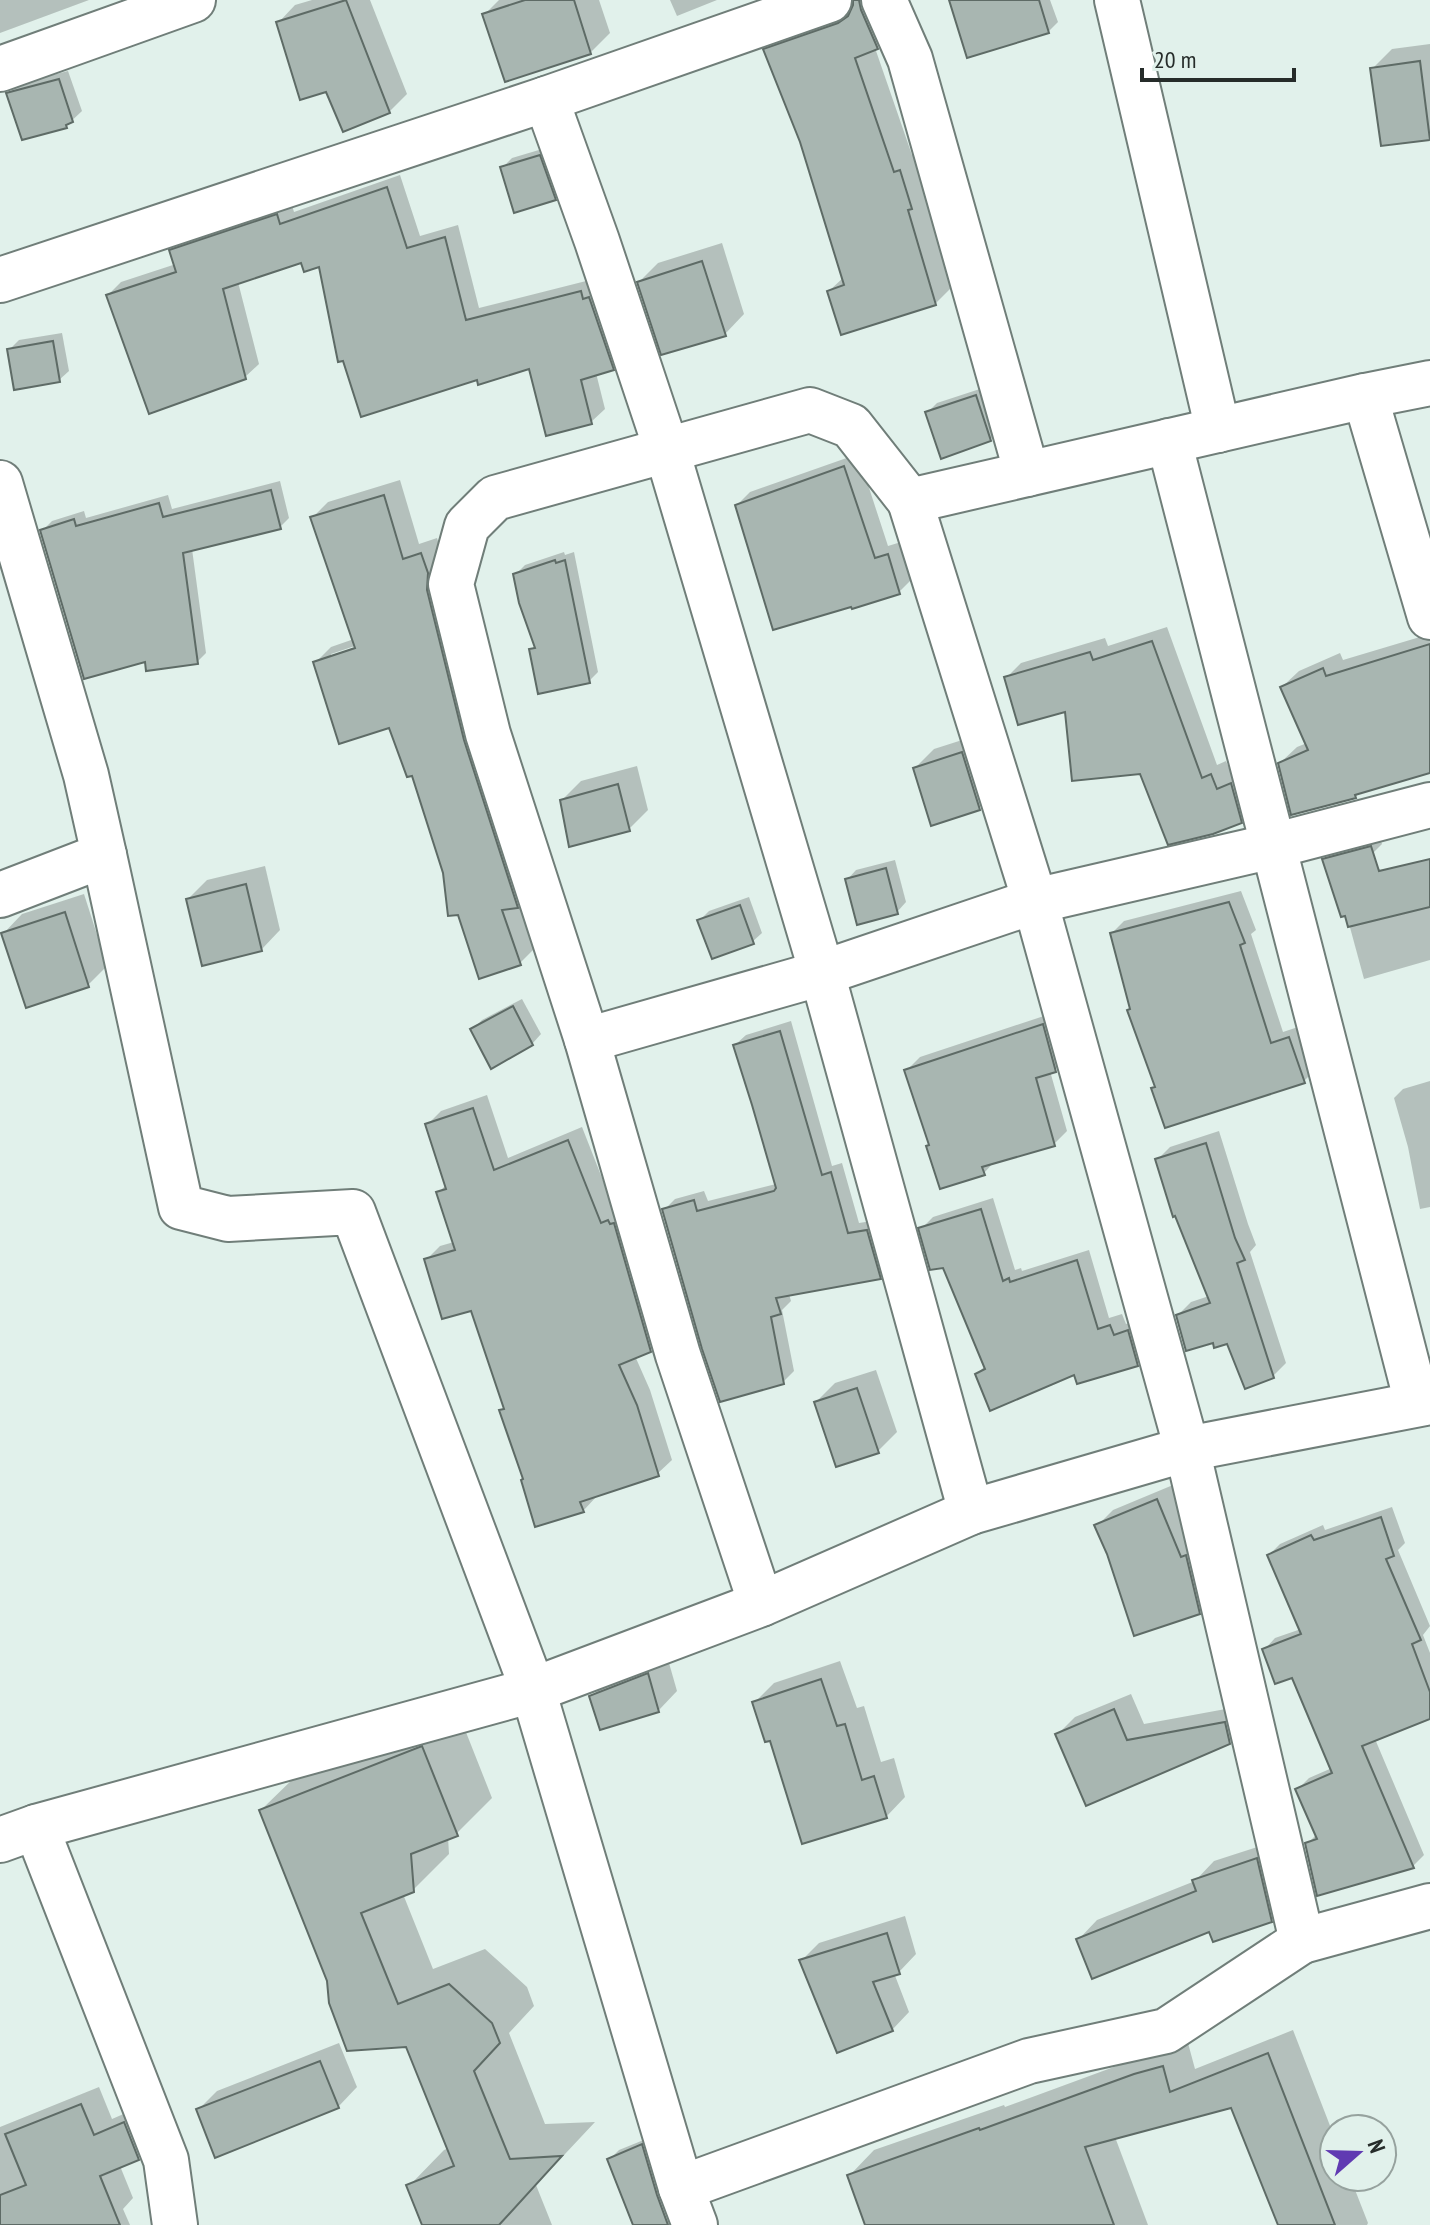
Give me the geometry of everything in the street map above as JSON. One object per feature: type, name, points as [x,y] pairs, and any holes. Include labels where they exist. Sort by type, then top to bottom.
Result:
[{"type":"street","points":[[0,69],[193,0]]},
{"type":"street","points":[[0,280],[546,99],[829,0]]},
{"type":"street","points":[[884,0],[910,59],[1027,474]]},
{"type":"street","points":[[1117,0],[1218,430]]},
{"type":"street","points":[[546,99],[667,451],[822,973],[971,1512]]},
{"type":"street","points":[[910,501],[1430,383]]},
{"type":"street","points":[[1365,396],[1430,617]]},
{"type":"street","points":[[761,1604],[678,1355],[587,1040],[488,734],[451,584],[467,526],[495,498],[810,410],[851,426],[910,501],[1035,901],[1187,1449],[1302,1941]]},
{"type":"street","points":[[174,2225],[166,2160],[18,1834],[533,1690],[761,1604],[971,1512],[1187,1449],[1423,1402],[1273,846],[1169,441]]},
{"type":"street","points":[[0,483],[86,775],[181,1207],[228,1219],[353,1212],[533,1690],[688,2206],[1029,2061],[1166,2031],[1302,1941],[1430,1906]]},
{"type":"street","points":[[587,1040],[822,973],[1035,901],[1273,846],[1430,805]]},
{"type":"street","points":[[0,895],[104,855]]},
{"type":"building","points":[[346,0],[390,113],[343,132],[326,92],[300,100],[276,22]]},
{"type":"building","points":[[525,0],[574,0],[591,54],[505,82],[482,14]]},
{"type":"building","points":[[853,0],[859,0],[878,49],[855,58],[894,172],[900,170],[912,209],[908,210],[936,305],[841,335],[827,291],[844,285],[800,142],[763,49],[838,23],[848,16]]},
{"type":"building","points":[[949,0],[1039,0],[1049,33],[967,58]]},
{"type":"building","points":[[1420,61],[1430,140],[1381,146],[1370,68]]},
{"type":"building","points":[[59,79],[73,122],[66,125],[67,128],[22,140],[6,93]]},
{"type":"building","points":[[540,155],[556,200],[514,213],[500,167]]},
{"type":"building","points":[[387,187],[407,248],[445,237],[466,320],[581,291],[583,299],[589,297],[614,370],[581,380],[592,424],[546,436],[529,369],[478,385],[477,380],[361,417],[343,361],[338,362],[319,267],[304,272],[301,263],[223,289],[246,379],[149,414],[106,295],[176,272],[169,250],[277,214],[280,224]]},
{"type":"building","points":[[702,261],[726,336],[661,355],[637,282]]},
{"type":"building","points":[[53,341],[60,382],[14,390],[7,349]]},
{"type":"building","points":[[976,395],[991,441],[941,459],[925,412]]},
{"type":"building","points":[[844,466],[875,558],[888,554],[900,594],[773,630],[735,505]]},
{"type":"building","points":[[271,490],[281,529],[183,553],[198,664],[146,671],[145,662],[84,679],[40,530],[74,519],[76,526],[159,503],[163,517]]},
{"type":"building","points":[[384,495],[403,559],[421,553],[428,573],[427,590],[464,740],[518,908],[502,910],[521,965],[479,979],[458,915],[448,916],[443,873],[412,776],[407,777],[389,728],[339,744],[313,662],[355,648],[310,517]]},
{"type":"building","points":[[555,560],[556,563],[565,560],[590,683],[538,694],[529,649],[535,648],[519,603],[513,574]]},
{"type":"building","points":[[1152,641],[1202,778],[1211,774],[1217,789],[1231,783],[1242,823],[1168,845],[1140,774],[1072,781],[1065,712],[1018,725],[1004,677],[1090,652],[1093,660]]},
{"type":"building","points":[[1430,644],[1430,773],[1355,795],[1356,798],[1291,815],[1278,763],[1308,750],[1280,687],[1323,668],[1326,676]]},
{"type":"building","points":[[962,752],[980,810],[931,826],[913,768]]},
{"type":"building","points":[[618,784],[630,831],[569,847],[560,800]]},
{"type":"building","points":[[1371,846],[1379,871],[1430,859],[1430,907],[1348,927],[1345,916],[1341,917],[1322,859]]},
{"type":"building","points":[[886,868],[898,914],[857,925],[845,879]]},
{"type":"building","points":[[246,884],[262,951],[202,966],[186,899]]},
{"type":"building","points":[[1229,902],[1245,943],[1240,945],[1271,1043],[1289,1037],[1305,1083],[1165,1128],[1151,1088],[1155,1087],[1127,1010],[1130,1009],[1110,933]]},
{"type":"building","points":[[740,905],[754,944],[712,959],[697,920]]},
{"type":"building","points":[[65,912],[89,987],[26,1008],[1,933]]},
{"type":"building","points":[[513,1006],[533,1045],[491,1069],[470,1029]]},
{"type":"building","points":[[1043,1024],[1056,1072],[1036,1078],[1055,1146],[982,1167],[985,1175],[940,1189],[904,1070]]},
{"type":"building","points":[[780,1031],[822,1175],[831,1172],[848,1233],[867,1230],[881,1279],[776,1298],[781,1314],[771,1317],[784,1384],[720,1402],[662,1209],[694,1200],[697,1211],[776,1188],[733,1045]]},
{"type":"building","points":[[473,1108],[494,1170],[568,1140],[601,1223],[608,1220],[610,1224],[614,1223],[651,1352],[619,1365],[637,1405],[659,1476],[580,1502],[584,1512],[535,1527],[523,1479],[499,1410],[504,1409],[471,1311],[442,1319],[424,1259],[455,1250],[436,1192],[446,1189],[425,1124]]},
{"type":"building","points":[[1206,1143],[1235,1238],[1245,1260],[1237,1263],[1274,1378],[1245,1389],[1227,1344],[1214,1348],[1213,1343],[1186,1351],[1176,1315],[1210,1303],[1173,1217],[1155,1159]]},
{"type":"building","points":[[981,1209],[1003,1281],[1009,1278],[1010,1282],[1077,1260],[1098,1329],[1110,1325],[1114,1335],[1128,1330],[1138,1366],[1077,1384],[1074,1375],[990,1411],[975,1374],[985,1369],[943,1268],[930,1270],[918,1228]]},
{"type":"building","points":[[857,1388],[879,1453],[836,1467],[814,1402]]},
{"type":"building","points":[[1157,1499],[1181,1557],[1186,1555],[1200,1614],[1134,1636],[1094,1525]]},
{"type":"building","points":[[1381,1517],[1394,1556],[1386,1559],[1421,1640],[1412,1644],[1430,1692],[1430,1719],[1362,1746],[1414,1868],[1317,1896],[1305,1843],[1317,1839],[1295,1789],[1332,1773],[1292,1678],[1275,1684],[1262,1649],[1301,1634],[1267,1555],[1311,1535],[1314,1540]]},
{"type":"building","points":[[648,1673],[659,1712],[600,1730],[589,1696]]},
{"type":"building","points":[[821,1679],[837,1726],[845,1724],[862,1780],[874,1776],[887,1818],[802,1844],[770,1741],[765,1742],[752,1702]]},
{"type":"building","points":[[1114,1709],[1127,1740],[1225,1722],[1230,1744],[1086,1806],[1055,1734]]},
{"type":"building","points":[[422,1746],[458,1836],[411,1854],[414,1892],[361,1913],[398,2004],[449,1984],[492,2023],[500,2043],[474,2071],[510,2159],[562,2156],[499,2225],[422,2225],[406,2185],[454,2166],[406,2047],[347,2051],[329,2003],[327,1981],[259,1810]]},
{"type":"building","points":[[1257,1858],[1272,1922],[1213,1942],[1209,1932],[1092,1979],[1076,1939],[1196,1891],[1192,1880]]},
{"type":"building","points":[[887,1933],[900,1974],[873,1982],[893,2031],[837,2053],[799,1960]]},
{"type":"building","points":[[1268,2053],[1318,2181],[1318,2193],[1323,2193],[1335,2225],[1278,2225],[1231,2108],[1085,2147],[1114,2225],[865,2225],[847,2175],[1163,2066],[1170,2092]]},
{"type":"building","points":[[320,2061],[339,2108],[215,2158],[196,2109]]},
{"type":"building","points":[[81,2104],[94,2135],[124,2122],[139,2160],[100,2176],[120,2225],[0,2225],[0,2195],[26,2185],[5,2134]]},
{"type":"building","points":[[642,2144],[668,2225],[633,2225],[607,2159]]}]
